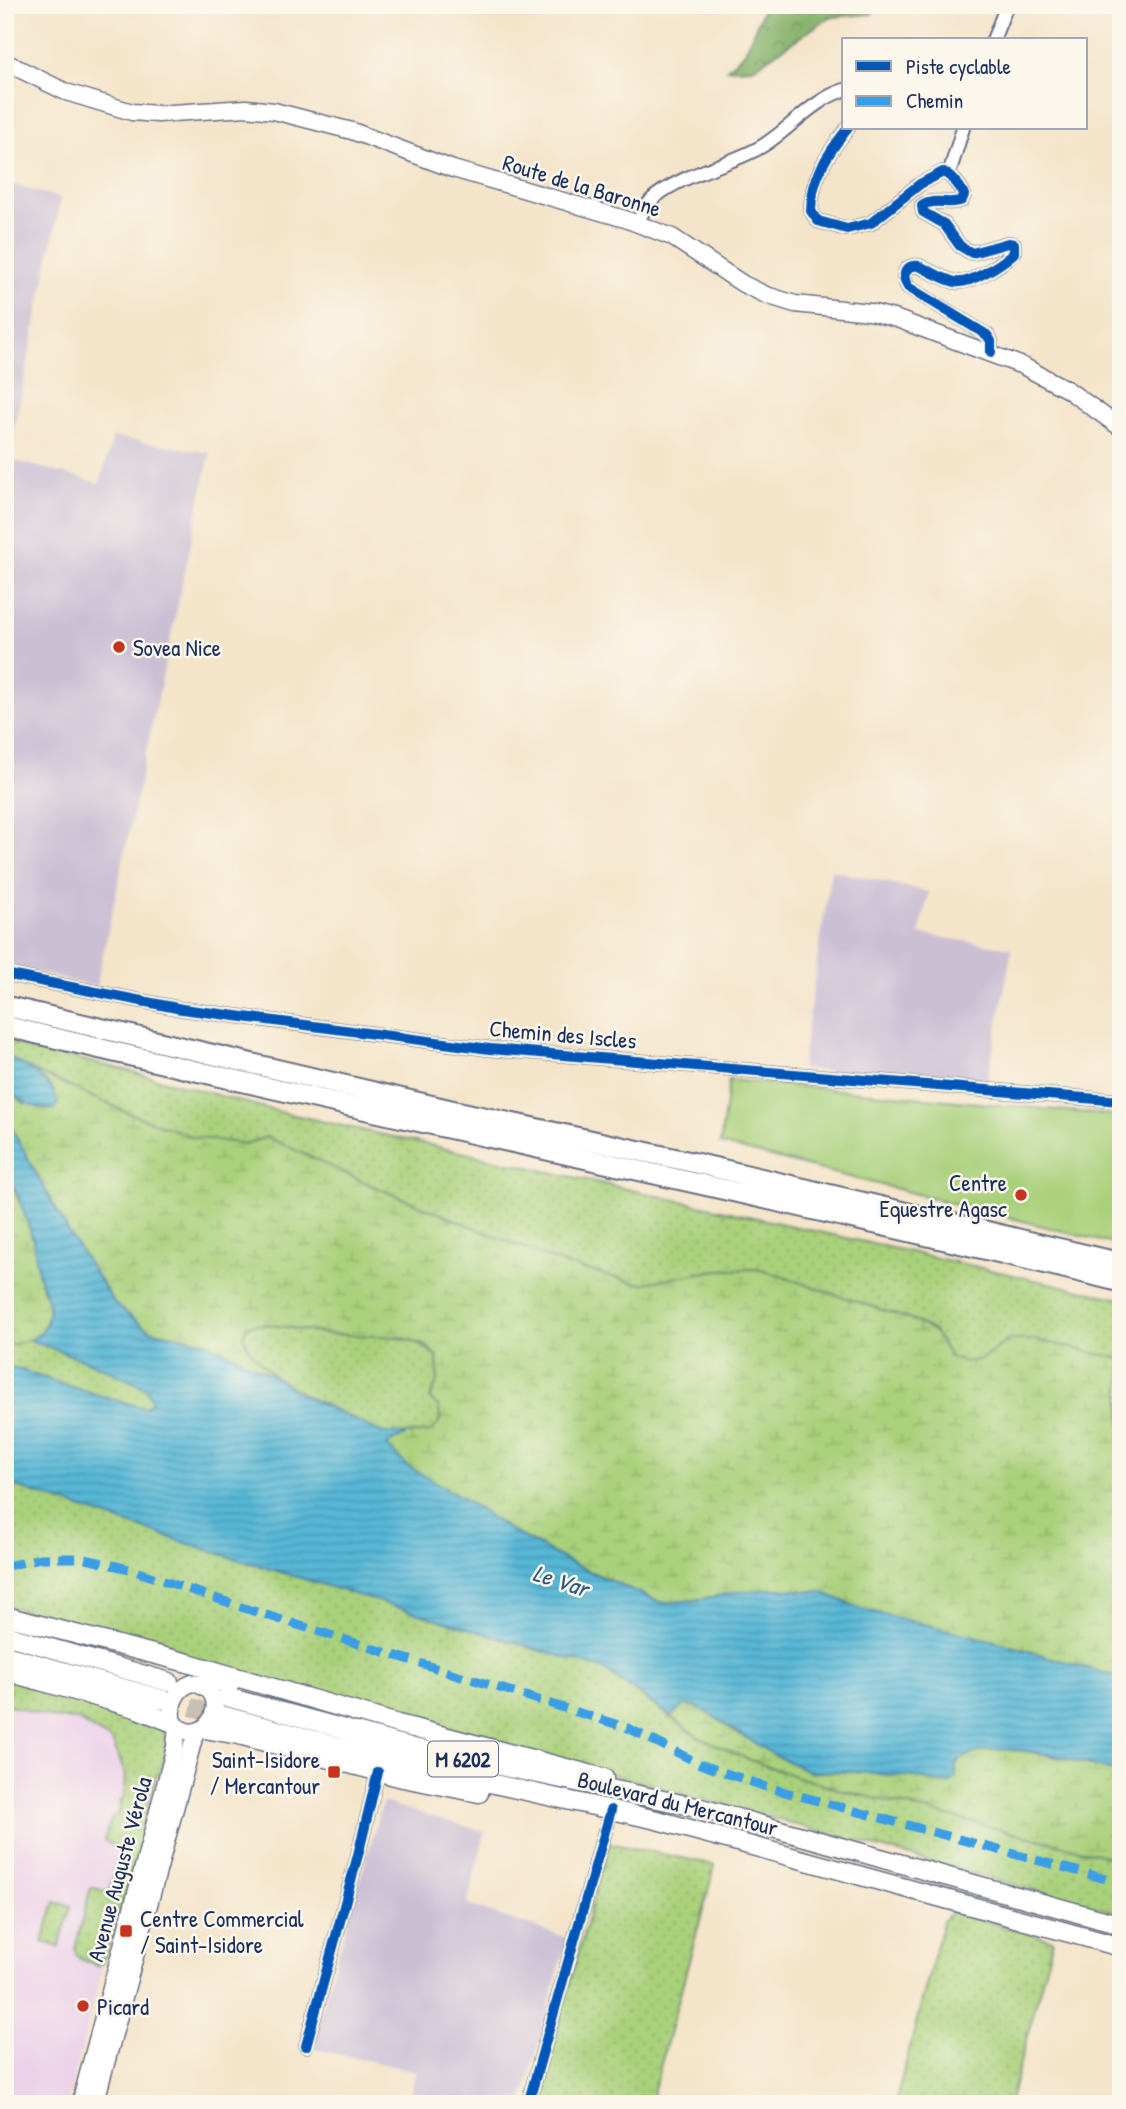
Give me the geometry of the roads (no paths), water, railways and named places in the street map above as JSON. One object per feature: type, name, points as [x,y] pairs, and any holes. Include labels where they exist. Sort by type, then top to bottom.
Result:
[{"type":"highway","points":[[5,1006],[437,1107],[731,1171],[1121,1263]]},
{"type":"highway","points":[[5,1026],[908,1230],[1121,1282]]},
{"type":"main road","name":"Route de la Baronne","points":[[5,62],[66,92],[132,112],[158,114],[246,108],[274,111],[352,131],[477,177],[638,223],[672,237],[743,284],[766,295],[795,304],[870,312],[991,352],[1068,390],[1121,428]]},
{"type":"main road","points":[[5,1616],[268,1685],[398,1724],[587,1773],[701,1808]]},
{"type":"main road","points":[[5,1636],[169,1682]]},
{"type":"main road","points":[[124,1648],[177,1668],[212,1694],[215,1701],[213,1716],[200,1730]]},
{"type":"main road","points":[[5,1655],[164,1700]]},
{"type":"main road","points":[[5,1671],[135,1708],[189,1731],[239,1735],[438,1786],[527,1802],[611,1810]]},
{"type":"main road","points":[[175,1725],[171,1712],[181,1689],[212,1681],[229,1682],[302,1703],[398,1724]]},
{"type":"main road","name":"Boulevard du Mercantour","points":[[227,1698],[428,1751],[701,1808],[1121,1925]]},
{"type":"main road","name":"Boulevard du Mercantour","points":[[221,1715],[409,1765],[611,1810],[1121,1947]]},
{"type":"main road","name":"Avenue Auguste Vérola","points":[[80,2104],[171,1760],[175,1725]]},
{"type":"main road","name":"Avenue Auguste Vérola","points":[[95,2104],[200,1730]]},
{"type":"street","points":[[994,38],[1007,5]]},
{"type":"street","points":[[638,223],[654,198],[690,177],[762,146],[791,122],[842,91]]},
{"type":"street","points":[[847,130],[816,178],[811,211],[818,220],[847,229],[871,223],[920,184],[943,172],[962,190],[962,200],[927,203],[922,206],[923,212],[944,224],[965,250],[980,252],[1008,243],[1014,244],[1014,253],[974,279],[962,283],[913,265],[904,274],[904,282],[917,293],[987,335],[991,341],[991,352]]},
{"type":"street","points":[[948,174],[962,130]]},
{"type":"street","name":"Chemin des Iscles","points":[[5,974],[182,1009],[490,1049],[1121,1101]]},
{"type":"street","points":[[306,2046],[378,1772]]},
{"type":"street","points":[[528,2104],[611,1810]]},
{"type":"water","points":[[5,1055],[44,1080],[55,1094],[58,1103],[55,1109],[22,1101],[5,1088]]},
{"type":"water","name":"Le Var","points":[[5,1116],[70,1235],[116,1305],[149,1330],[207,1342],[275,1377],[301,1395],[383,1433],[407,1434],[386,1445],[406,1465],[511,1531],[575,1565],[662,1603],[775,1589],[822,1592],[861,1609],[998,1642],[1121,1678],[1121,1773],[1060,1757],[1013,1750],[991,1750],[972,1754],[956,1763],[956,1778],[948,1784],[915,1777],[844,1771],[811,1772],[774,1755],[696,1706],[684,1706],[671,1716],[603,1669],[214,1552],[5,1483],[5,1365],[145,1408],[152,1402],[146,1388],[92,1363],[30,1340],[39,1335],[47,1323],[49,1306],[19,1197],[5,1173]]},
{"type":"tunnel","points":[[165,1700],[221,1715]]},
{"type":"place","name":"Sovea Nice","points":[[119,647]]},
{"type":"place","name":"Centre Equestre Agasc","points":[[1021,1195]]},
{"type":"place","name":"Saint-Isidore / Mercantour","points":[[334,1772]]},
{"type":"place","name":"Centre Commercial / Saint-Isidore","points":[[126,1931]]},
{"type":"place","name":"Picard","points":[[83,2006]]}]
